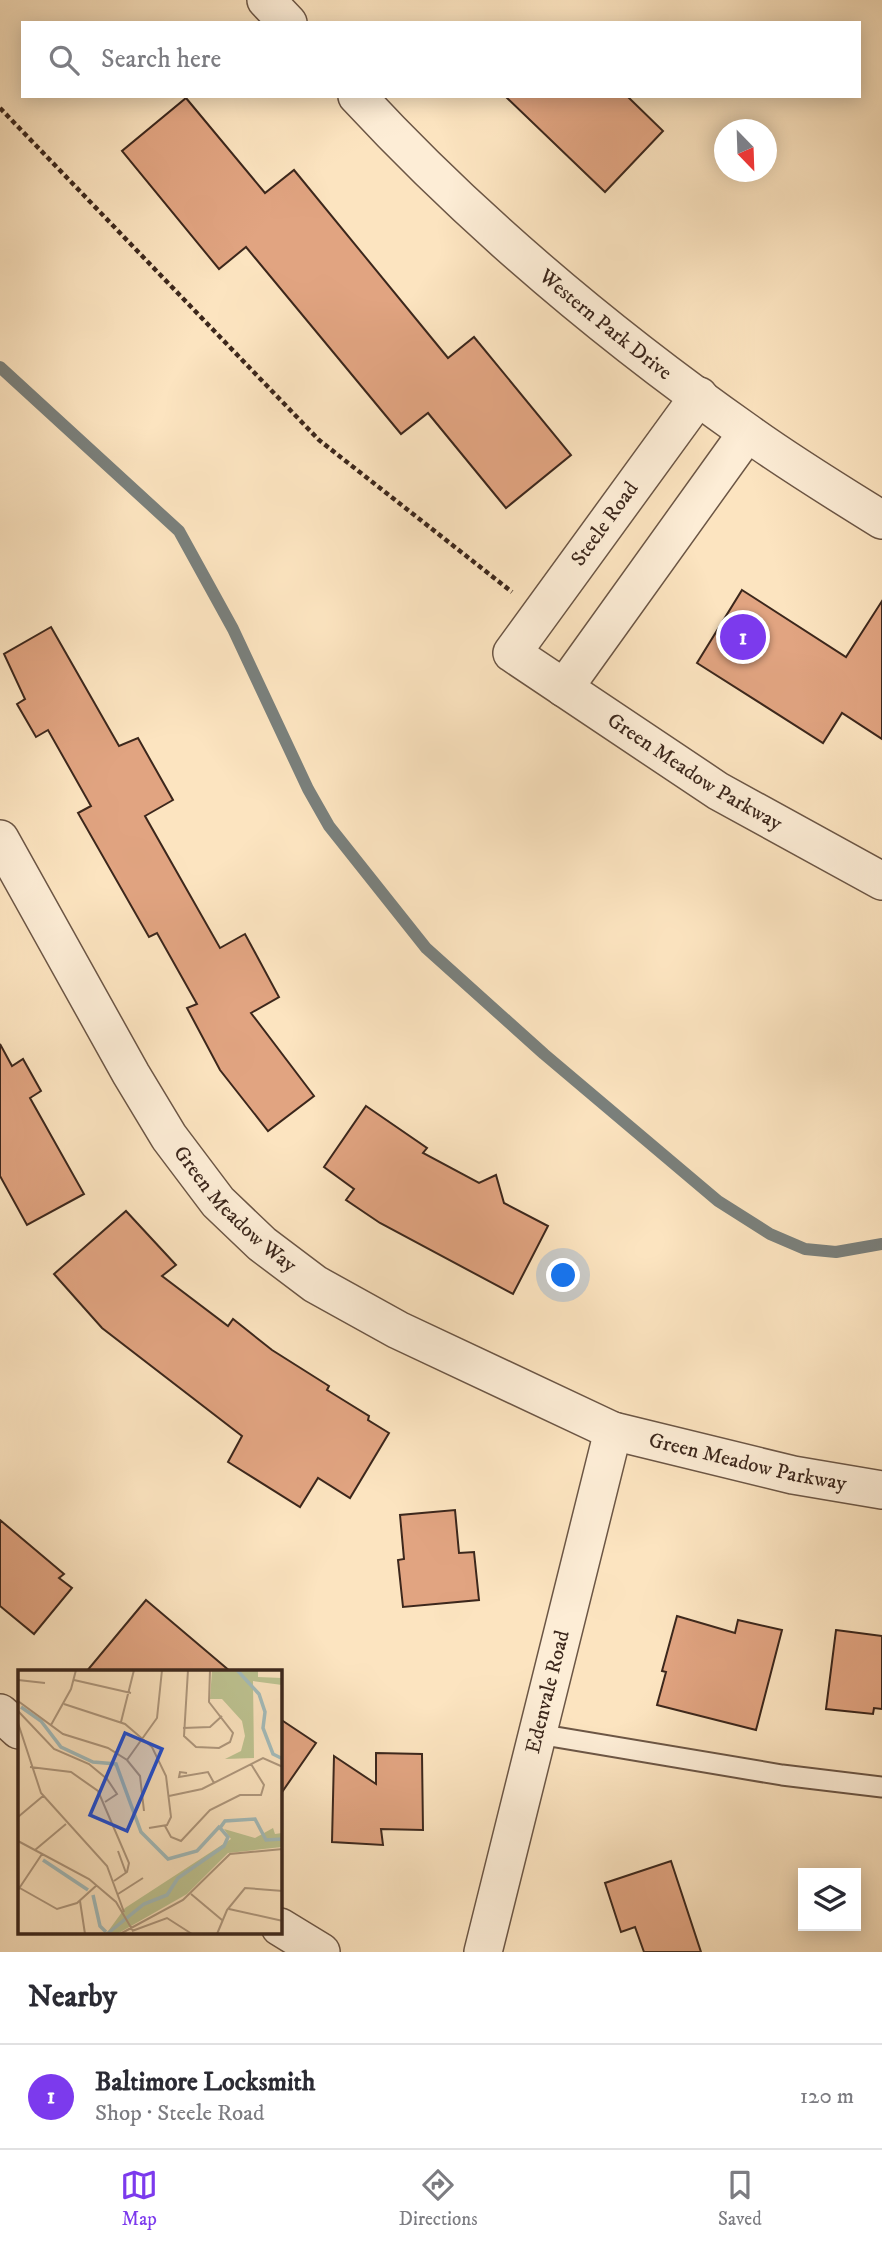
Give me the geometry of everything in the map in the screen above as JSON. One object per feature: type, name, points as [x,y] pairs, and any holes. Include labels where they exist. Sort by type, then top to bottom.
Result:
[{"type":"street","points":[[266,0],[286,21]]},
{"type":"street","name":"Western Park Drive","points":[[359,98],[494,233],[747,433],[882,520]]},
{"type":"street","name":"Steele Road","points":[[512,653],[699,396]]},
{"type":"street","points":[[564,688],[747,433]]},
{"type":"street","name":"Green Meadow Parkway","points":[[512,653],[718,791],[882,881]]},
{"type":"street","name":"Green Meadow Way","points":[[0,838],[131,1074],[169,1137],[218,1202],[262,1244],[315,1284],[398,1329],[613,1431]]},
{"type":"street","name":"Green Meadow Parkway","points":[[613,1431],[793,1475],[882,1490]]},
{"type":"street","name":"Edenvale Road","points":[[483,1952],[613,1431]]},
{"type":"street","points":[[0,1713],[18,1729]]},
{"type":"street","points":[[282,1928],[321,1952]]},
{"type":"lane","points":[[538,1734],[782,1775],[882,1787]]},
{"type":"path","points":[[0,108],[318,440],[540,614]]},
{"type":"building","points":[[186,98],[265,193],[294,170],[448,358],[474,337],[571,455],[506,508],[428,413],[401,434],[246,247],[219,269],[122,151]]},
{"type":"building","points":[[507,98],[629,98],[663,131],[605,192]]},
{"type":"building","points":[[742,590],[846,657],[882,601],[882,739],[842,713],[823,743],[697,663]]},
{"type":"building","points":[[51,627],[119,746],[138,738],[173,800],[145,816],[220,948],[245,934],[279,997],[251,1013],[314,1096],[268,1131],[220,1070],[187,1008],[197,1004],[157,933],[149,937],[78,813],[91,806],[48,730],[36,737],[17,704],[25,699],[4,654]]},
{"type":"building","points":[[0,1044],[12,1066],[23,1059],[41,1091],[30,1098],[84,1194],[27,1225],[0,1176]]},
{"type":"building","points":[[366,1106],[427,1148],[423,1153],[479,1183],[496,1175],[504,1203],[548,1226],[513,1294],[380,1223],[346,1200],[354,1189],[324,1167]]},
{"type":"building","points":[[126,1211],[176,1265],[162,1276],[228,1326],[233,1319],[272,1350],[329,1386],[327,1390],[369,1416],[368,1420],[389,1433],[350,1498],[318,1478],[300,1507],[228,1462],[242,1436],[102,1328],[54,1274]]},
{"type":"building","points":[[455,1510],[459,1553],[474,1552],[479,1600],[403,1607],[398,1560],[404,1559],[400,1515]]},
{"type":"building","points":[[0,1520],[64,1574],[59,1578],[72,1588],[34,1634],[0,1606]]},
{"type":"building","points":[[146,1600],[229,1670],[88,1670]]},
{"type":"building","points":[[677,1616],[735,1633],[738,1620],[782,1630],[756,1730],[657,1705],[666,1672],[662,1671]]},
{"type":"building","points":[[836,1630],[882,1636],[882,1709],[874,1708],[873,1714],[826,1709]]},
{"type":"building","points":[[282,1720],[316,1743],[282,1792]]},
{"type":"building","points":[[376,1753],[422,1754],[423,1830],[381,1829],[383,1845],[332,1842],[334,1756],[376,1784]]},
{"type":"building","points":[[671,1861],[701,1952],[644,1952],[635,1927],[621,1932],[605,1883]]},
{"type":"waterway","points":[[0,367],[179,531],[233,629],[308,789],[329,826],[426,948],[544,1054],[718,1201],[770,1234],[805,1249],[836,1252],[882,1244]]},
{"type":"place","name":"Baltimore Locksmith","points":[[743,637]]}]
